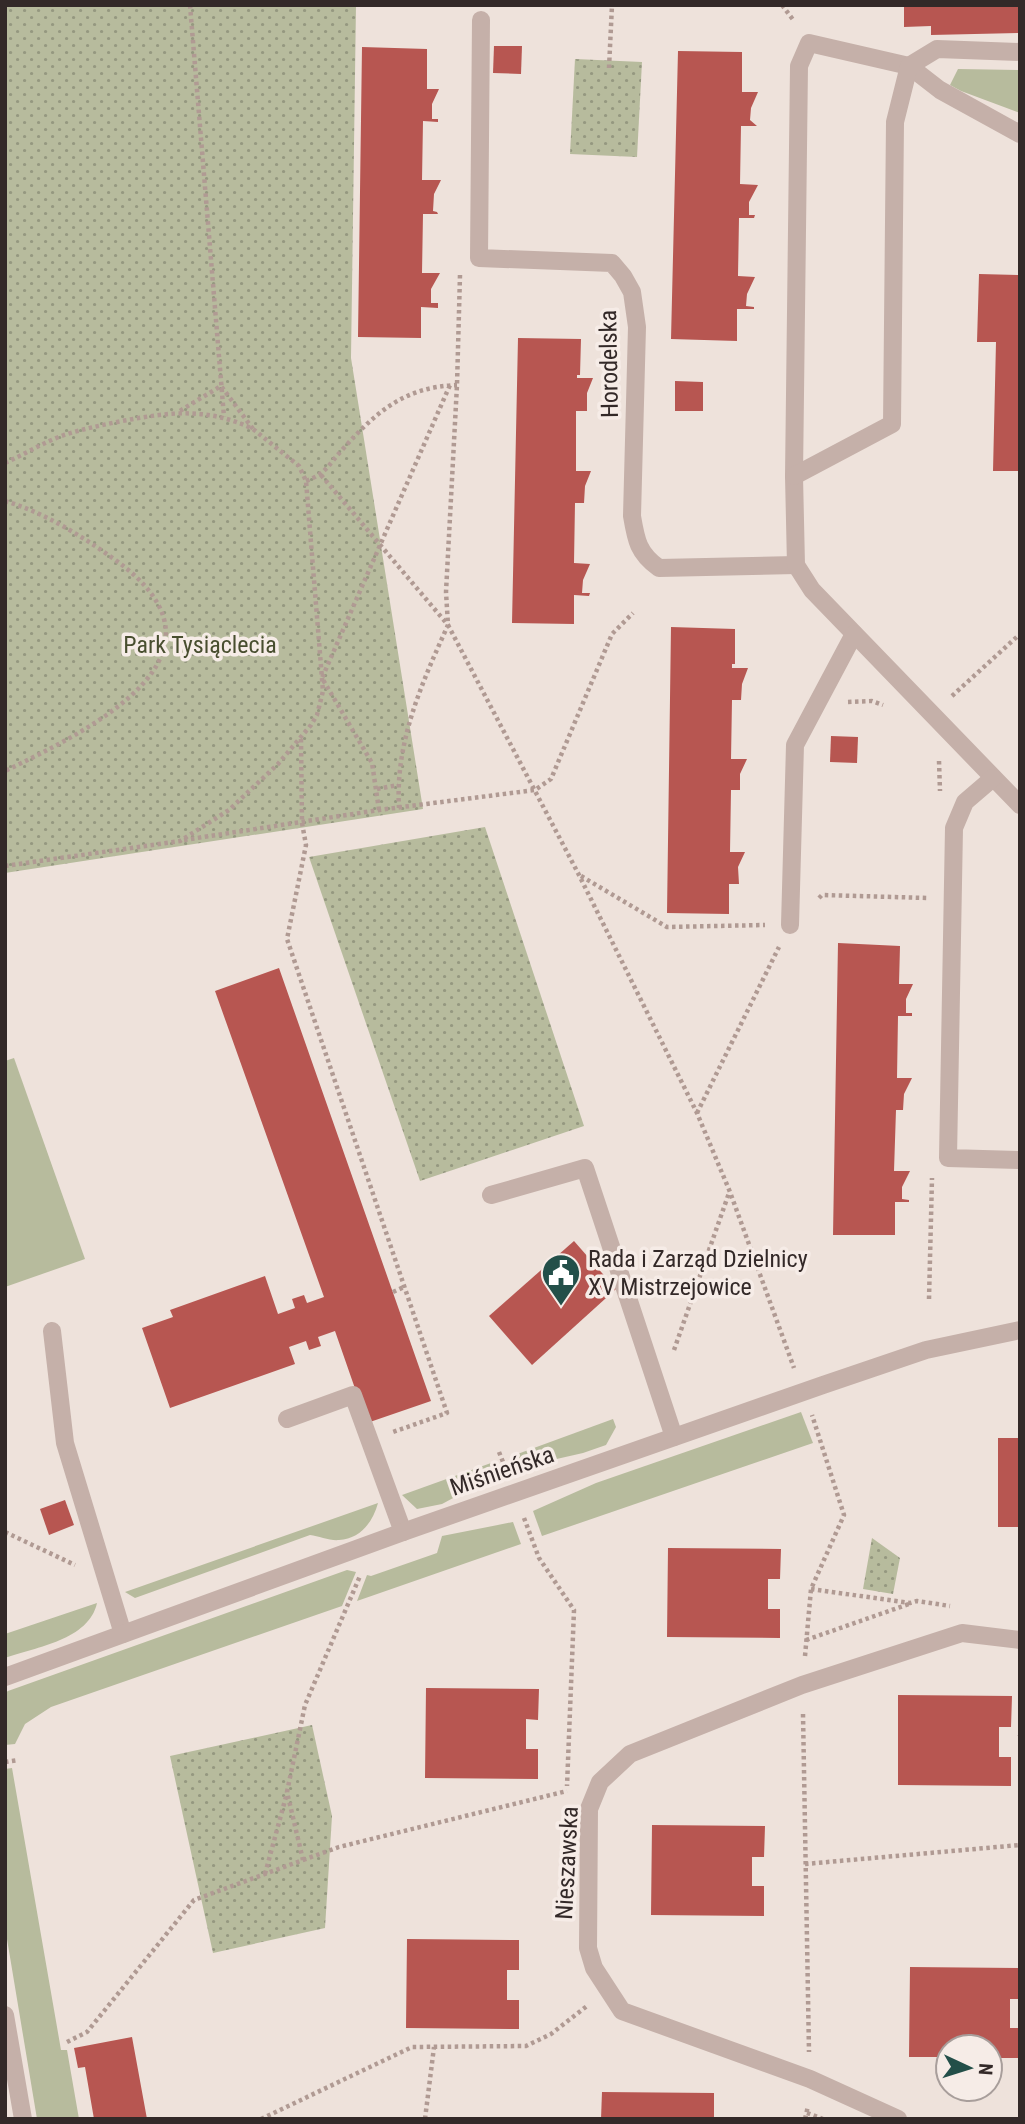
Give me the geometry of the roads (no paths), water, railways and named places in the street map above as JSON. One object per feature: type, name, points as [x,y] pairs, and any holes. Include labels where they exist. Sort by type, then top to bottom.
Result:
[{"type":"street","name":"Horodelska","points":[[481,20],[479,258],[612,263],[632,292],[637,327],[632,516],[636,538],[645,558],[659,568],[796,565]]},
{"type":"street","points":[[1020,134],[940,90],[909,66],[809,43],[799,66],[794,476],[796,565],[812,590],[1020,805]]},
{"type":"street","points":[[794,476],[892,424],[895,122],[909,66],[937,49],[1020,52]]},
{"type":"street","points":[[790,925],[795,745],[854,634]]},
{"type":"street","points":[[993,778],[965,803],[954,828],[948,1158],[1020,1160]]},
{"type":"street","points":[[491,1195],[586,1168],[674,1437]]},
{"type":"street","name":"Miśnieńska","points":[[5,1677],[403,1532],[804,1391],[926,1350],[1020,1330]]},
{"type":"street","points":[[52,1331],[65,1443],[123,1634]]},
{"type":"street","points":[[287,1419],[354,1395],[403,1532]]},
{"type":"street","name":"Nieszawska","points":[[898,2119],[810,2079],[622,2011],[594,1968],[588,1948],[589,1809],[600,1782],[630,1754],[802,1685],[962,1633],[1020,1640]]},
{"type":"street","points":[[5,2015],[23,2119]]},
{"type":"place","name":"Rada i Zarząd Dzielnicy XV Mistrzejowice","points":[[561,1307]]},
{"type":"park label","name":"Park Tysiąclecia","points":[[200,645]]}]
